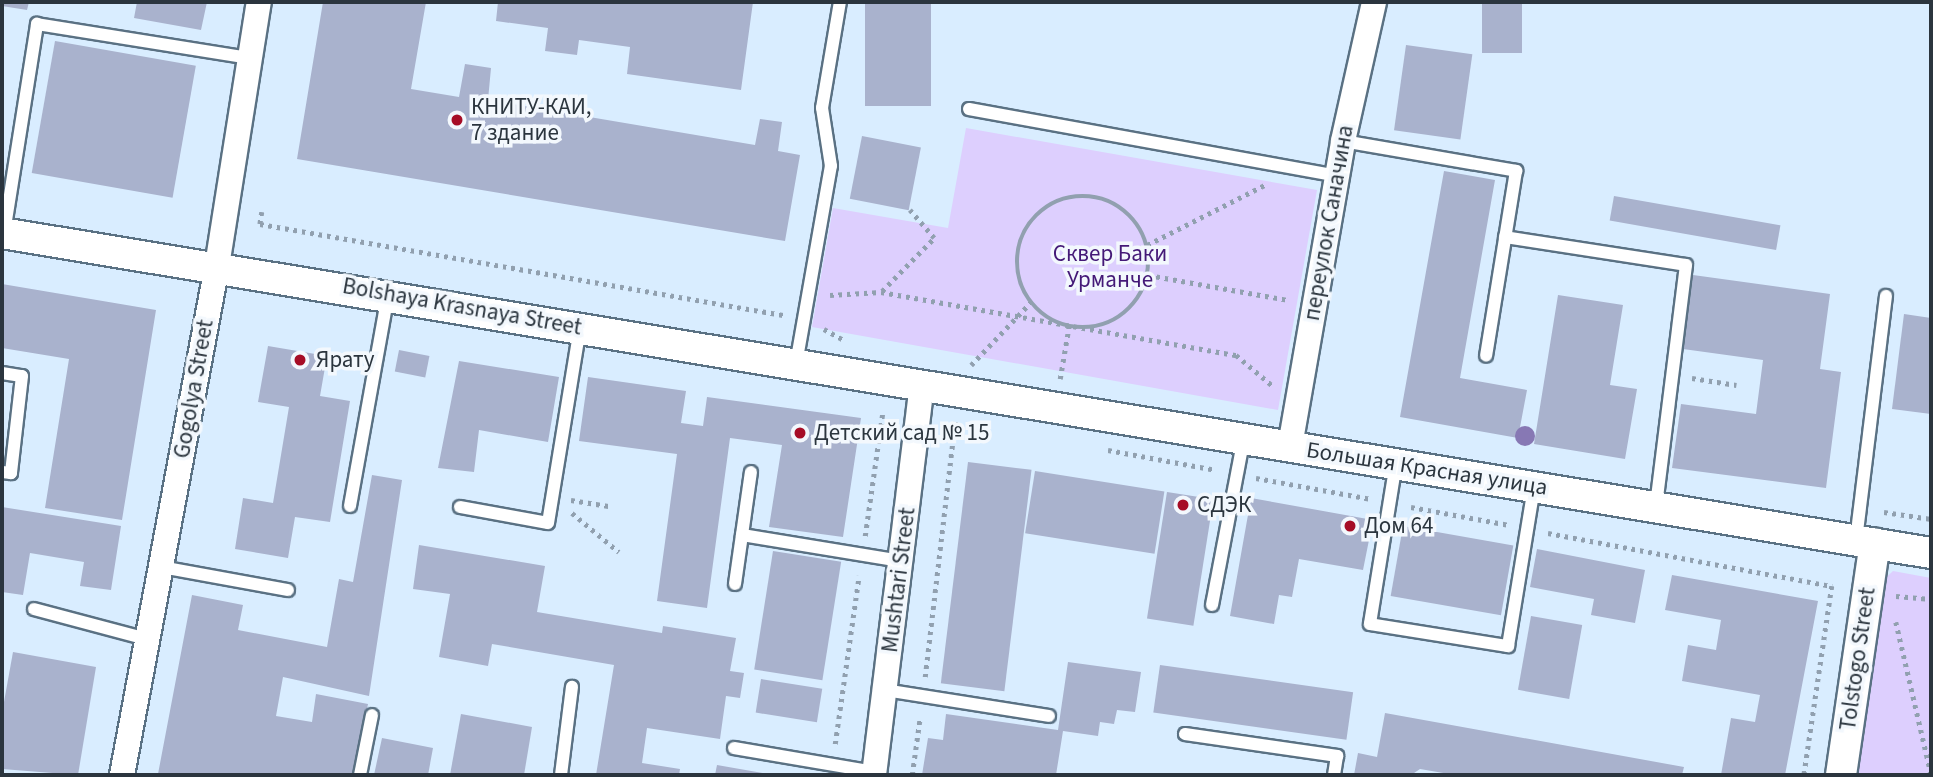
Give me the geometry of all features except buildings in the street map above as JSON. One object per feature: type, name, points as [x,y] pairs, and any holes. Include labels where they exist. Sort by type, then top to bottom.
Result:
[{"type":"street","name":"Gogolya Street","points":[[122,775],[217,266],[259,2]]},
{"type":"street","name":"переулок Саначина","points":[[1290,446],[1336,176],[1374,2]]},
{"type":"street","name":"Bolshaya Krasnaya Street","points":[[3,233],[217,266],[922,384]]},
{"type":"street","name":"Большая Красная улица","points":[[922,384],[1931,553]]},
{"type":"street","name":"Mushtari Street","points":[[874,774],[922,384]]},
{"type":"street","name":"Tolstogo Street","points":[[1841,775],[1866,541]]},
{"type":"lane","points":[[796,364],[831,166],[822,108],[840,2]]},
{"type":"lane","points":[[3,233],[37,24],[250,58]]},
{"type":"lane","points":[[969,110],[1336,176]]},
{"type":"lane","points":[[1343,141],[1516,171],[1486,356]]},
{"type":"lane","points":[[1505,237],[1686,265],[1656,506]]},
{"type":"lane","points":[[349,506],[388,295]]},
{"type":"lane","points":[[1866,541],[1860,508],[1886,296]]},
{"type":"lane","points":[[460,507],[548,523],[580,327]]},
{"type":"lane","points":[[2,373],[22,376],[11,473],[2,472]]},
{"type":"lane","points":[[1212,605],[1244,438]]},
{"type":"lane","points":[[1396,463],[1370,624],[1508,646],[1534,487]]},
{"type":"lane","points":[[735,584],[751,472]]},
{"type":"lane","points":[[742,535],[901,561]]},
{"type":"lane","points":[[161,567],[288,590]]},
{"type":"lane","points":[[34,609],[148,639]]},
{"type":"lane","points":[[561,775],[572,687]]},
{"type":"lane","points":[[885,690],[1049,716]]},
{"type":"lane","points":[[360,775],[372,715]]},
{"type":"lane","points":[[1185,734],[1337,755],[1334,775]]},
{"type":"lane","points":[[734,748],[874,774]]},
{"type":"path","points":[[1147,245],[1297,169]]},
{"type":"path","points":[[1092,196],[1110,201],[1139,227],[1147,245],[1148,275],[1132,306],[1119,317],[1104,324],[1069,326],[1031,302],[1021,286],[1018,247],[1025,229],[1054,202],[1092,196]]},
{"type":"path","points":[[881,292],[934,238],[910,209]]},
{"type":"path","points":[[262,212],[260,224],[804,319],[849,343]]},
{"type":"path","points":[[1148,275],[1292,300]]},
{"type":"path","points":[[808,296],[881,292],[1236,355],[1278,390]]},
{"type":"path","points":[[981,370],[968,368],[1031,302]]},
{"type":"path","points":[[1059,384],[1069,326]]},
{"type":"path","points":[[1671,375],[1736,384]]},
{"type":"path","points":[[1046,381],[1072,386]]},
{"type":"path","points":[[832,765],[883,409]]},
{"type":"path","points":[[912,775],[955,421]]},
{"type":"path","points":[[552,497],[608,506]]},
{"type":"path","points":[[552,497],[620,552]]},
{"type":"path","points":[[1860,508],[1931,519]]},
{"type":"path","points":[[1804,775],[1832,586]]},
{"type":"path","points":[[1931,599],[1890,596],[1931,774]]},
{"type":"green space","name":"Сквер Баки Урманче","points":[[966,128],[1317,190],[1278,410],[812,327],[833,208],[948,228]]},
{"type":"green space","points":[[1893,571],[1931,578],[1931,775],[1849,775],[1877,586]]},
{"type":"place","name":"КНИТУ-КАИ, 7 здание","points":[[457,120]]},
{"type":"place","name":"Ярату","points":[[300,360]]},
{"type":"place","name":"Детский сад № 15","points":[[800,433]]},
{"type":"place","name":"СДЭК","points":[[1183,505]]},
{"type":"place","name":"Дом 64","points":[[1350,526]]}]
